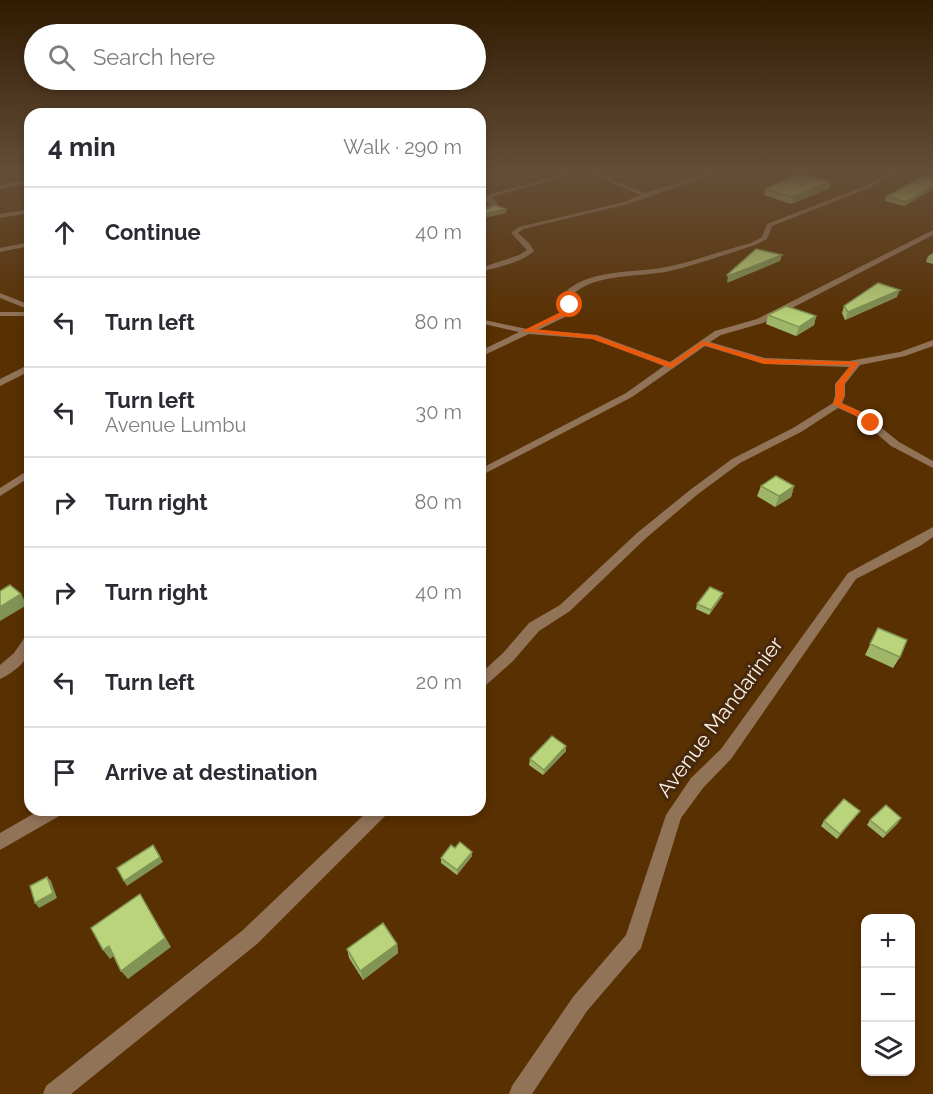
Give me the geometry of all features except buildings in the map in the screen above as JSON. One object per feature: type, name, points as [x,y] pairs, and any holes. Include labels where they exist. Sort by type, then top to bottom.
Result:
[{"type":"street","points":[[486,268],[522,257],[531,251],[527,244],[514,233],[515,230],[549,222]]},
{"type":"street","points":[[486,351],[569,309],[568,294],[573,288],[606,278],[659,272],[753,244],[765,238],[769,225],[776,222]]},
{"type":"street","points":[[486,470],[629,396],[718,333],[760,321],[933,231]]},
{"type":"street","points":[[0,250],[24,245]]},
{"type":"street","points":[[0,295],[24,305]]},
{"type":"street","points":[[0,314],[24,314]]},
{"type":"street","points":[[486,322],[526,331],[594,337],[671,366]]},
{"type":"street","points":[[703,343],[764,361],[857,363],[902,354],[933,343]]},
{"type":"street","points":[[486,677],[508,657],[534,627],[566,608],[641,536],[694,492],[736,461],[797,430],[837,404],[840,384],[857,363]]},
{"type":"street","points":[[0,383],[24,370]]},
{"type":"street","points":[[837,404],[858,414],[895,444],[933,465]]},
{"type":"street","points":[[0,493],[24,476]]},
{"type":"street","name":"Avenue Mandarinier","points":[[520,1094],[580,1004],[634,941],[674,815],[696,783],[726,754],[852,576],[916,543],[933,531]]},
{"type":"street","points":[[0,673],[24,650]]},
{"type":"street","points":[[0,842],[45,816]]},
{"type":"street","points":[[54,1094],[250,937],[374,816]]},
{"type":"route","points":[[570,305],[564,314],[526,331],[594,337],[671,366],[703,343],[764,361],[857,363],[840,384],[837,404],[848,408],[871,423]]}]
